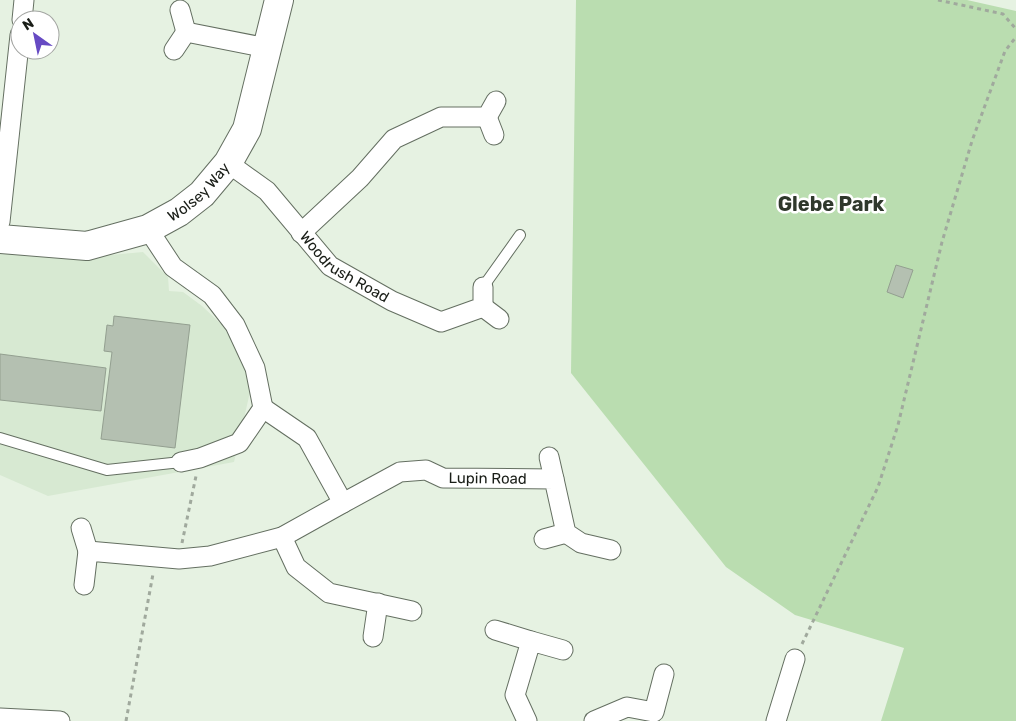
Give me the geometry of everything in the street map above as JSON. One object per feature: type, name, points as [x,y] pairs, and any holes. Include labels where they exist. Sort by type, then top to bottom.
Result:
[{"type":"street","name":"Wolsey Way","points":[[0,239],[88,246],[148,229],[180,212],[202,194],[228,163],[247,129],[279,0]]},
{"type":"street","points":[[174,50],[186,32],[180,10]]},
{"type":"street","points":[[186,32],[267,48]]},
{"type":"street","points":[[0,222],[17,60]]},
{"type":"street","points":[[301,232],[360,178],[394,139],[441,117],[491,109],[494,135]]},
{"type":"street","name":"Woodrush Road","points":[[228,163],[267,191],[330,266],[392,301],[441,322],[483,307]]},
{"type":"street","points":[[148,229],[173,266],[212,295],[235,325],[255,368],[263,408],[307,438],[343,503]]},
{"type":"street","points":[[483,287],[483,307],[499,318]]},
{"type":"street","points":[[181,462],[200,458],[239,443],[263,408]]},
{"type":"street","points":[[549,457],[566,532],[581,543],[610,550]]},
{"type":"street","name":"Lupin Road","points":[[88,551],[179,559],[210,556],[282,537],[400,472],[426,470],[443,478],[554,479]]},
{"type":"street","points":[[80,528],[88,551],[84,585]]},
{"type":"street","points":[[544,539],[566,532]]},
{"type":"street","points":[[282,537],[296,568],[328,593],[412,611]]},
{"type":"street","points":[[373,637],[378,603]]},
{"type":"street","points":[[496,630],[564,650]]},
{"type":"street","points":[[527,721],[515,695],[531,641]]},
{"type":"street","points":[[776,721],[795,659]]},
{"type":"street","points":[[594,721],[627,707],[654,712],[664,674]]},
{"type":"street","points":[[0,718],[60,721]]},
{"type":"lane","points":[[483,287],[520,235]]},
{"type":"lane","points":[[0,438],[107,470],[181,462]]},
{"type":"path","points":[[938,0],[1002,14],[1016,29]]},
{"type":"path","points":[[795,659],[878,487],[898,425],[942,242],[972,141],[1005,51],[1016,37]]},
{"type":"path","points":[[179,559],[200,458]]},
{"type":"path","points":[[126,721],[156,556]]},
{"type":"shaded area","points":[[0,252],[89,257],[143,252],[168,277],[169,291],[183,292],[202,306],[222,325],[239,352],[250,392],[234,462],[48,496],[0,475]]},
{"type":"green space","points":[[576,0],[967,0],[1016,11],[1016,721],[881,721],[904,648],[795,615],[726,567],[571,373]]},
{"type":"building","points":[[896,265],[913,270],[903,298],[887,292]]},
{"type":"building","points":[[114,316],[190,325],[175,448],[101,439],[112,352],[104,351],[107,325],[113,326]]},
{"type":"building","points":[[0,354],[106,368],[101,411],[0,400]]},
{"type":"district","name":"Glebe Park","points":[[831,204]]}]
